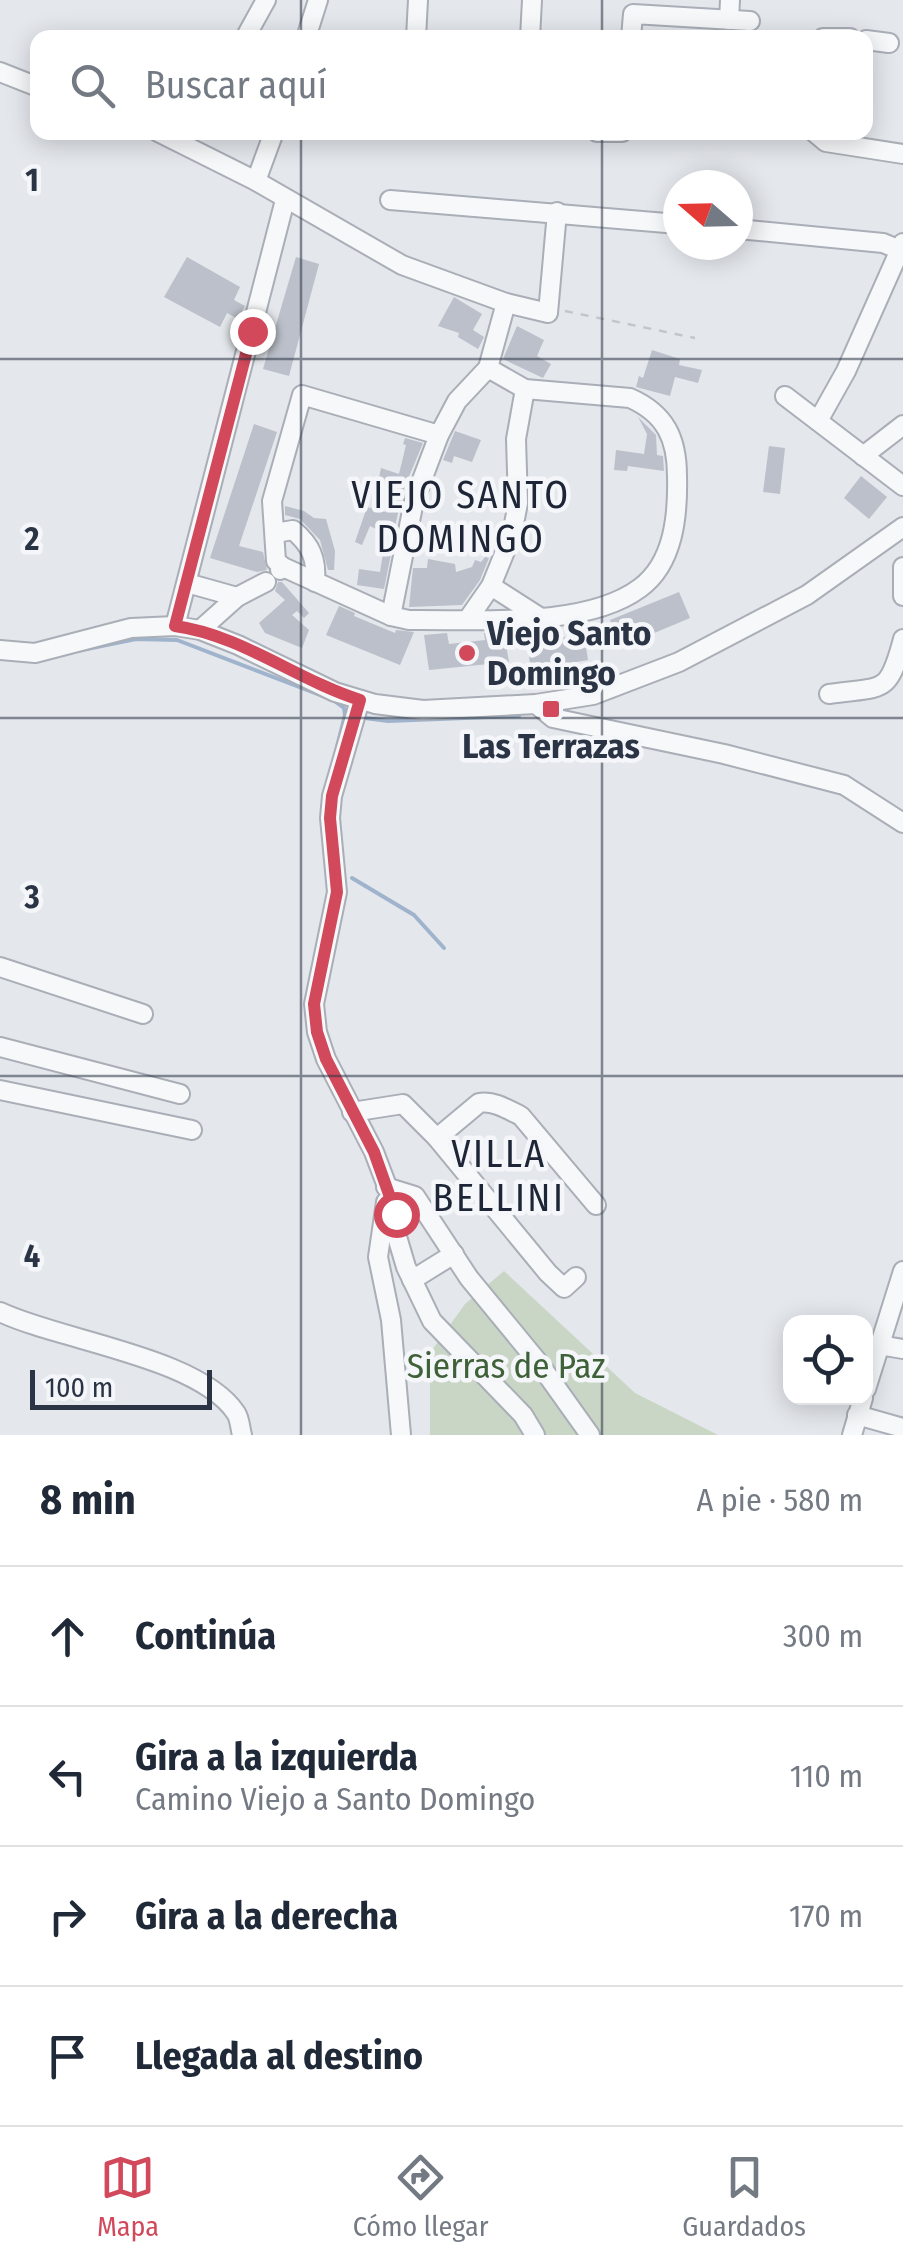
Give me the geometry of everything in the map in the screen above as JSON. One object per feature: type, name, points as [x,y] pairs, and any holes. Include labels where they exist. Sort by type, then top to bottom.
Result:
[{"type":"street","points":[[249,30],[266,0]]},
{"type":"street","points":[[309,30],[318,0]]},
{"type":"street","points":[[416,30],[418,0]]},
{"type":"street","points":[[530,30],[532,0]]},
{"type":"street","points":[[729,20],[730,0]]},
{"type":"street","points":[[632,30],[634,14],[750,22]]},
{"type":"street","points":[[873,41],[890,44]]},
{"type":"street","points":[[0,72],[30,84]]},
{"type":"street","points":[[196,140],[285,200],[402,265],[548,314],[557,212]]},
{"type":"street","points":[[256,181],[271,140]]},
{"type":"street","points":[[824,140],[903,154]]},
{"type":"street","points":[[175,626],[285,200]]},
{"type":"street","points":[[390,200],[663,223]]},
{"type":"street","points":[[753,230],[902,246],[846,371],[818,422]]},
{"type":"street","points":[[391,616],[414,501],[438,434],[457,401],[488,368],[506,303]]},
{"type":"street","points":[[200,630],[236,597],[276,573],[315,582],[408,620],[543,619],[616,602],[642,586],[662,560],[674,533],[677,448],[670,433],[646,405],[630,398],[525,389],[488,368]]},
{"type":"street","points":[[468,619],[490,586],[512,534],[518,503],[516,439],[525,389]]},
{"type":"street","points":[[276,573],[272,501],[302,396],[438,434]]},
{"type":"street","points":[[784,396],[903,486]]},
{"type":"street","points":[[863,456],[903,425]]},
{"type":"street","points":[[0,650],[35,653],[131,628],[175,626],[200,630],[360,700],[423,710],[536,704],[593,695],[680,662],[807,595],[903,526]]},
{"type":"street","points":[[275,533],[293,530],[304,539],[314,555],[315,582]]},
{"type":"street","points":[[903,568],[903,596]]},
{"type":"street","points":[[187,583],[236,597]]},
{"type":"street","points":[[490,586],[543,619]]},
{"type":"street","points":[[829,694],[880,686],[893,677],[903,639]]},
{"type":"street","points":[[360,700],[332,796],[330,818],[337,892],[314,1004],[317,1032],[326,1059],[374,1152],[396,1214],[396,1230],[409,1273],[432,1320],[523,1415],[535,1435]]},
{"type":"street","points":[[536,704],[553,718],[844,785],[903,823]]},
{"type":"street","points":[[0,967],[143,1014]]},
{"type":"street","points":[[0,1047],[180,1094]]},
{"type":"street","points":[[0,1090],[192,1130]]},
{"type":"street","points":[[437,1138],[478,1103],[508,1110],[521,1116],[596,1205]]},
{"type":"street","points":[[352,1112],[403,1104],[437,1138],[548,1273],[564,1288],[576,1277]]},
{"type":"street","points":[[386,1187],[416,1196],[454,1254],[590,1435]]},
{"type":"street","points":[[386,1187],[378,1258],[391,1320],[401,1435]]},
{"type":"street","points":[[379,1274],[409,1273],[454,1254]]},
{"type":"street","points":[[873,1366],[903,1271]]},
{"type":"street","points":[[0,1312],[174,1368],[223,1398],[238,1415],[242,1435]]},
{"type":"street","points":[[879,1346],[903,1349]]},
{"type":"street","points":[[852,1435],[860,1406],[903,1428]]},
{"type":"path","points":[[548,314],[566,311],[695,338]]},
{"type":"green space","name":"Sierras de Paz","points":[[504,1271],[635,1393],[718,1435],[430,1435],[430,1353],[465,1304]]},
{"type":"building","points":[[187,257],[240,287],[234,300],[245,306],[238,319],[227,313],[220,327],[164,297]]},
{"type":"building","points":[[296,257],[319,264],[289,376],[263,369]]},
{"type":"building","points":[[454,297],[482,314],[473,330],[484,337],[478,349],[458,337],[459,333],[438,326]]},
{"type":"building","name":"Viejo Santo Domingo","points":[[517,326],[544,340],[537,356],[551,364],[543,378],[503,359]]},
{"type":"building","points":[[652,350],[680,359],[679,365],[702,370],[698,383],[675,377],[670,396],[636,387]]},
{"type":"building","name":"Viejo Santo Domingo","points":[[638,417],[656,435],[657,455],[663,456],[664,471],[628,466],[627,471],[614,470],[616,450],[644,454],[647,434]]},
{"type":"building","points":[[254,424],[277,432],[239,546],[263,552],[267,570],[257,572],[210,558]]},
{"type":"building","name":"Viejo Santo Domingo","points":[[455,431],[481,440],[472,462],[454,456],[452,463],[443,460]]},
{"type":"building","points":[[405,438],[423,443],[403,491],[394,531],[380,525],[378,530],[370,526],[362,545],[355,542],[367,507],[385,512],[393,488],[378,483],[381,468],[399,474]]},
{"type":"building","points":[[769,446],[785,448],[780,494],[763,492]]},
{"type":"building","points":[[861,476],[887,497],[869,519],[844,498]]},
{"type":"building","name":"Viejo Santo Domingo","points":[[285,506],[326,519],[335,551],[334,570],[328,570],[320,540],[300,519],[285,515]]},
{"type":"building","name":"Viejo Santo Domingo","points":[[383,553],[391,554],[384,589],[357,585],[359,569],[380,572]]},
{"type":"building","points":[[489,558],[480,580],[462,605],[409,607],[413,568],[427,568],[428,559],[455,564],[456,572]]},
{"type":"building","name":"Viejo Santo Domingo","points":[[278,582],[309,613],[304,618],[297,611],[292,615],[309,630],[302,648],[265,633],[259,623],[285,600],[275,591]]},
{"type":"building","points":[[679,592],[690,618],[621,647],[610,620]]},
{"type":"building","name":"Viejo Santo Domingo","points":[[339,606],[395,633],[414,632],[400,665],[326,635]]},
{"type":"building","name":"Viejo Santo Domingo","points":[[504,632],[509,662],[429,670],[424,635],[447,633],[449,644],[485,640],[484,633]]},
{"type":"building","points":[[584,634],[588,660],[531,670],[527,643]]},
{"type":"waterway","points":[[77,651],[136,639],[177,640],[333,700],[344,708],[345,715],[335,755]]},
{"type":"waterway","points":[[365,718],[388,721],[519,716]]},
{"type":"waterway","points":[[322,813],[324,793]]},
{"type":"waterway","points":[[352,878],[414,915],[444,948]]},
{"type":"place","name":"Viejo Santo Domingo","points":[[467,653]]},
{"type":"place","name":"Las Terrazas","points":[[551,709]]},
{"type":"district","name":"VIEJO SANTO DOMINGO","points":[[461,517]]},
{"type":"district","name":"VILLA BELLINI","points":[[499,1176]]},
{"type":"route","points":[[252,331],[175,626],[200,630],[233,643],[360,700],[332,796],[330,818],[337,892],[314,1004],[317,1032],[326,1059],[374,1152],[396,1214]]}]
